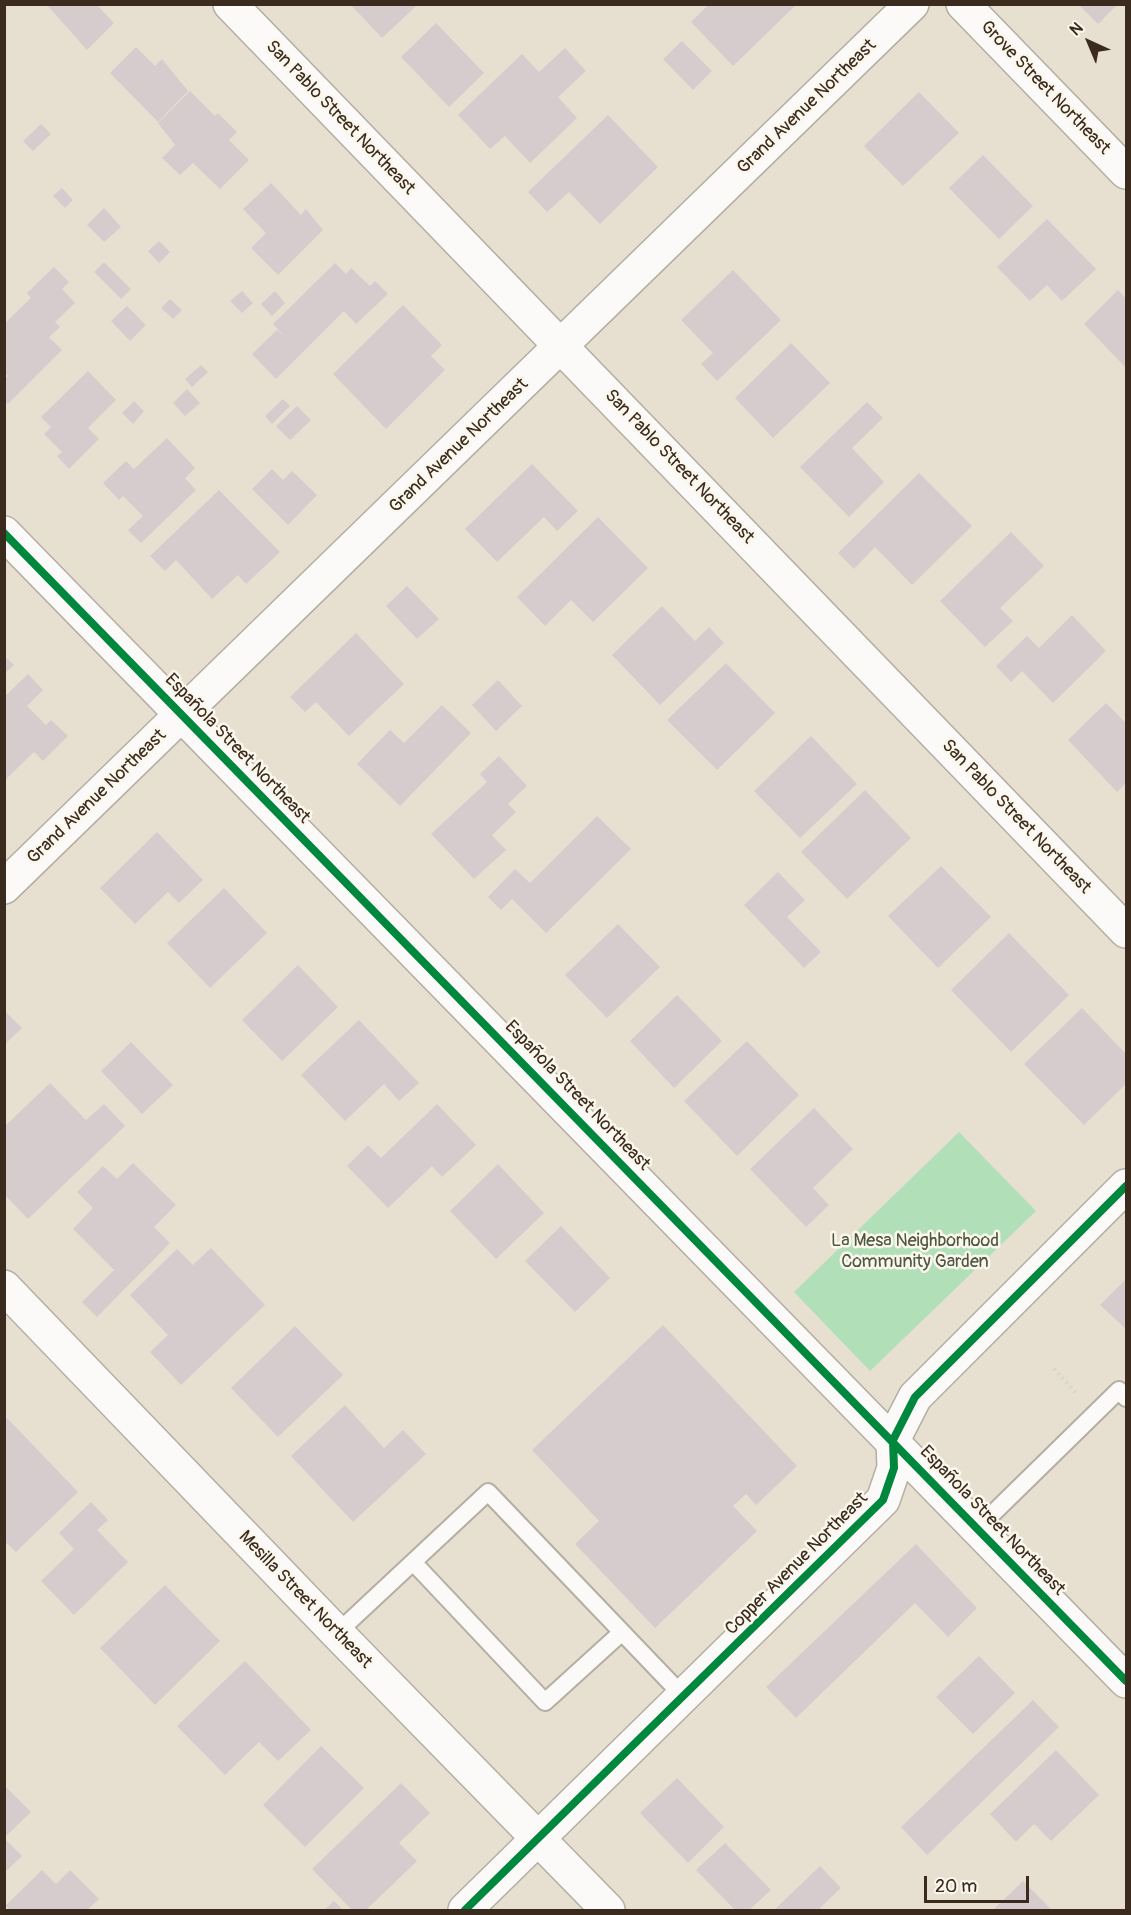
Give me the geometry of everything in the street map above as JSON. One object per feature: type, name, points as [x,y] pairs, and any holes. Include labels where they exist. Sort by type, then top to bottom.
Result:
[{"type":"street","name":"San Pablo Street Northeast","points":[[230,4],[1126,930]]},
{"type":"street","name":"Grand Avenue Northeast","points":[[4,887],[562,347],[912,4]]},
{"type":"street","name":"Grove Street Northeast","points":[[963,4],[1126,172]]},
{"type":"street","name":"Española Street Northeast","points":[[4,533],[893,1440],[1126,1681]]},
{"type":"street","name":"Copper Avenue Northeast","points":[[465,1911],[540,1840],[883,1500],[894,1468],[893,1440],[915,1396],[1126,1186]]},
{"type":"street","name":"Mesilla Street Northeast","points":[[4,1287],[608,1911]]},
{"type":"lane","points":[[978,1528],[1119,1390],[1126,1398]]},
{"type":"lane","points":[[337,1633],[488,1492],[684,1697]]},
{"type":"lane","points":[[413,1562],[546,1702],[621,1633]]},
{"type":"path","points":[[1054,1370],[1079,1395]]},
{"type":"green space","name":"La Mesa Neighborhood Community Garden","points":[[959,1132],[1036,1211],[870,1371],[794,1292]]},
{"type":"building","points":[[46,4],[96,4],[114,23],[87,50]]},
{"type":"building","points":[[350,4],[414,4],[416,6],[382,38]]},
{"type":"building","points":[[709,4],[797,4],[733,66],[691,22]]},
{"type":"building","points":[[1078,4],[1118,4],[1098,24]]},
{"type":"building","points":[[436,23],[484,73],[449,107],[401,57]]},
{"type":"building","points":[[682,41],[712,71],[693,90],[663,59]]},
{"type":"building","points":[[136,47],[155,66],[162,59],[188,91],[158,122],[110,73]]},
{"type":"building","points":[[565,48],[586,71],[558,97],[577,118],[530,163],[505,136],[490,149],[458,115],[522,54],[539,72]]},
{"type":"building","points":[[190,91],[215,116],[218,113],[237,132],[229,140],[249,160],[220,189],[193,163],[180,175],[162,158],[175,145],[158,123]]},
{"type":"building","points":[[919,92],[959,133],[903,186],[864,146]]},
{"type":"building","points":[[608,115],[658,167],[600,224],[569,192],[547,212],[528,192]]},
{"type":"building","points":[[41,124],[51,134],[33,151],[23,141]]},
{"type":"building","points":[[983,155],[1033,206],[999,239],[949,188]]},
{"type":"building","points":[[271,183],[301,215],[306,209],[323,230],[278,275],[251,248],[266,233],[243,209]]},
{"type":"building","points":[[62,188],[73,200],[65,208],[53,196]]},
{"type":"building","points":[[104,208],[121,227],[104,242],[87,225]]},
{"type":"building","points":[[1047,219],[1096,269],[1062,301],[1047,285],[1030,301],[997,267]]},
{"type":"building","points":[[159,241],[170,252],[159,263],[148,251]]},
{"type":"building","points":[[104,262],[131,289],[121,299],[94,272]]},
{"type":"building","points":[[335,263],[346,274],[351,268],[370,286],[375,281],[388,294],[356,324],[344,311],[276,379],[252,354],[277,330],[284,336],[273,324]]},
{"type":"building","points":[[54,267],[69,282],[62,289],[75,303],[55,322],[60,327],[49,337],[62,350],[8,404],[4,401],[4,379],[8,376],[4,372],[4,324],[31,298],[27,293]]},
{"type":"building","points":[[733,270],[781,320],[717,381],[701,364],[713,353],[681,320]]},
{"type":"building","points":[[1118,290],[1126,299],[1126,368],[1084,324]]},
{"type":"building","points":[[242,291],[253,303],[242,313],[230,301]]},
{"type":"building","points":[[275,291],[285,303],[272,316],[261,304]]},
{"type":"building","points":[[170,299],[182,310],[173,319],[161,308]]},
{"type":"building","points":[[403,305],[442,345],[431,356],[445,370],[386,429],[333,374]]},
{"type":"building","points":[[127,306],[146,325],[130,341],[111,321]]},
{"type":"building","points":[[791,343],[830,383],[773,438],[735,398]]},
{"type":"building","points":[[201,365],[208,372],[192,387],[185,379]]},
{"type":"building","points":[[88,371],[116,400],[88,428],[99,439],[69,469],[57,456],[62,452],[44,434],[51,427],[41,417]]},
{"type":"building","points":[[187,389],[200,403],[185,416],[173,403]]},
{"type":"building","points":[[283,399],[290,406],[272,424],[265,416]]},
{"type":"building","points":[[134,401],[144,411],[133,424],[122,413]]},
{"type":"building","points":[[867,402],[883,418],[852,448],[884,482],[849,517],[800,467]]},
{"type":"building","points":[[297,406],[311,420],[290,440],[276,426]]},
{"type":"building","points":[[167,438],[195,468],[185,478],[196,490],[141,543],[128,530],[143,516],[123,496],[119,500],[103,483],[126,461],[134,469]]},
{"type":"building","points":[[532,464],[578,511],[557,531],[544,517],[497,562],[465,529]]},
{"type":"building","points":[[272,469],[283,480],[292,471],[317,495],[288,525],[252,489]]},
{"type":"building","points":[[919,473],[972,526],[912,585],[875,547],[854,569],[838,553]]},
{"type":"building","points":[[219,490],[280,552],[246,584],[238,575],[212,599],[176,560],[165,571],[150,556]]},
{"type":"building","points":[[598,517],[648,568],[593,622],[571,600],[545,626],[517,597]]},
{"type":"building","points":[[1011,532],[1044,566],[1000,608],[1013,621],[985,647],[940,601]]},
{"type":"building","points":[[407,586],[439,619],[417,639],[386,606]]},
{"type":"building","points":[[662,606],[695,641],[709,627],[724,643],[660,705],[612,655]]},
{"type":"building","points":[[1072,615],[1106,651],[1053,703],[1022,671],[1011,682],[996,666],[1027,636],[1039,648]]},
{"type":"building","points":[[356,633],[404,684],[349,736],[316,702],[305,712],[290,697]]},
{"type":"building","points":[[4,656],[14,665],[4,674]]},
{"type":"building","points":[[726,663],[775,713],[717,770],[667,720]]},
{"type":"building","points":[[28,674],[43,690],[27,706],[46,725],[51,720],[68,736],[43,761],[34,752],[4,781],[4,697]]},
{"type":"building","points":[[498,680],[522,706],[496,731],[472,705]]},
{"type":"building","points":[[1106,703],[1126,723],[1126,783],[1117,792],[1068,740]]},
{"type":"building","points":[[442,705],[471,733],[400,806],[357,764],[390,730],[404,743]]},
{"type":"building","points":[[811,736],[857,784],[800,838],[754,791]]},
{"type":"building","points":[[499,756],[527,786],[508,804],[516,812],[492,835],[506,850],[474,879],[431,834],[487,782],[480,774]]},
{"type":"building","points":[[865,790],[911,838],[847,899],[801,852]]},
{"type":"building","points":[[597,816],[631,849],[546,933],[512,899],[501,910],[488,897],[515,869],[530,883]]},
{"type":"building","points":[[157,832],[203,880],[179,903],[168,892],[135,924],[100,888]]},
{"type":"building","points":[[941,866],[991,917],[938,968],[888,916]]},
{"type":"building","points":[[778,872],[805,900],[787,917],[821,952],[804,968],[744,905]]},
{"type":"building","points":[[224,888],[267,933],[210,988],[167,943]]},
{"type":"building","points":[[618,924],[660,967],[607,1018],[565,975]]},
{"type":"building","points":[[1009,933],[1069,995],[1011,1052],[951,990]]},
{"type":"building","points":[[298,965],[338,1007],[282,1061],[242,1020]]},
{"type":"building","points":[[677,995],[722,1041],[674,1088],[630,1041]]},
{"type":"building","points":[[1082,1008],[1126,1054],[1126,1084],[1084,1125],[1024,1064]]},
{"type":"building","points":[[4,1010],[22,1028],[4,1045]]},
{"type":"building","points":[[359,1020],[419,1083],[399,1101],[384,1084],[345,1121],[301,1075]]},
{"type":"building","points":[[747,1041],[799,1095],[737,1156],[684,1101]]},
{"type":"building","points":[[131,1042],[173,1085],[142,1114],[101,1071]]},
{"type":"building","points":[[50,1083],[86,1120],[104,1104],[125,1126],[28,1219],[4,1194],[4,1127]]},
{"type":"building","points":[[437,1104],[476,1145],[442,1177],[432,1166],[388,1208],[347,1166],[368,1145],[381,1158]]},
{"type":"building","points":[[814,1108],[853,1149],[813,1188],[829,1205],[806,1227],[750,1169]]},
{"type":"building","points":[[133,1163],[176,1205],[154,1227],[170,1243],[97,1317],[82,1302],[114,1270],[73,1229],[93,1208],[77,1192],[103,1166],[117,1179]]},
{"type":"building","points":[[498,1164],[544,1213],[496,1259],[450,1211]]},
{"type":"building","points":[[561,1226],[610,1278],[575,1312],[525,1261]]},
{"type":"building","points":[[211,1248],[265,1305],[181,1385],[150,1352],[168,1335],[130,1295],[177,1249],[193,1265]]},
{"type":"building","points":[[1126,1279],[1126,1329],[1100,1305]]},
{"type":"building","points":[[663,1325],[797,1466],[756,1505],[746,1494],[733,1506],[757,1531],[655,1628],[575,1544],[599,1521],[532,1450]]},
{"type":"building","points":[[295,1326],[343,1375],[278,1437],[231,1388]]},
{"type":"building","points":[[345,1405],[384,1448],[403,1430],[426,1454],[353,1522],[291,1456]]},
{"type":"building","points":[[7,1418],[78,1492],[16,1552],[4,1541],[4,1421]]},
{"type":"building","points":[[91,1502],[108,1520],[97,1530],[128,1562],[74,1615],[41,1581],[74,1549],[59,1533]]},
{"type":"building","points":[[916,1544],[977,1608],[948,1637],[915,1603],[796,1718],[766,1687]]},
{"type":"building","points":[[165,1585],[220,1641],[155,1705],[100,1648]]},
{"type":"building","points":[[979,1656],[1015,1693],[973,1734],[936,1697]]},
{"type":"building","points":[[245,1661],[311,1730],[278,1761],[259,1742],[225,1775],[177,1726]]},
{"type":"building","points":[[1033,1700],[1059,1727],[927,1855],[901,1827]]},
{"type":"building","points":[[321,1746],[364,1788],[305,1847],[263,1805]]},
{"type":"building","points":[[1056,1750],[1099,1795],[1051,1841],[1034,1824],[1016,1842],[990,1814]]},
{"type":"building","points":[[677,1778],[724,1827],[688,1863],[640,1813]]},
{"type":"building","points":[[401,1783],[430,1813],[399,1843],[417,1861],[366,1910],[352,1910],[312,1869]]},
{"type":"building","points":[[4,1785],[31,1812],[4,1838]]},
{"type":"building","points":[[4,1838],[22,1856],[4,1873]]},
{"type":"building","points":[[725,1843],[771,1890],[749,1910],[735,1910],[696,1870]]},
{"type":"building","points":[[820,1866],[841,1888],[820,1908],[822,1910],[774,1910]]},
{"type":"building","points":[[42,1870],[56,1884],[70,1870],[99,1899],[87,1910],[10,1910],[5,1906]]},
{"type":"building","points":[[1023,1881],[1052,1910],[993,1910]]},
{"type":"building","points":[[334,1901],[343,1910],[324,1910]]},
{"type":"cycle path","points":[[4,533],[1126,1681]]},
{"type":"cycle path","points":[[465,1910],[883,1500],[894,1468],[893,1440],[915,1397],[1126,1186]]}]
